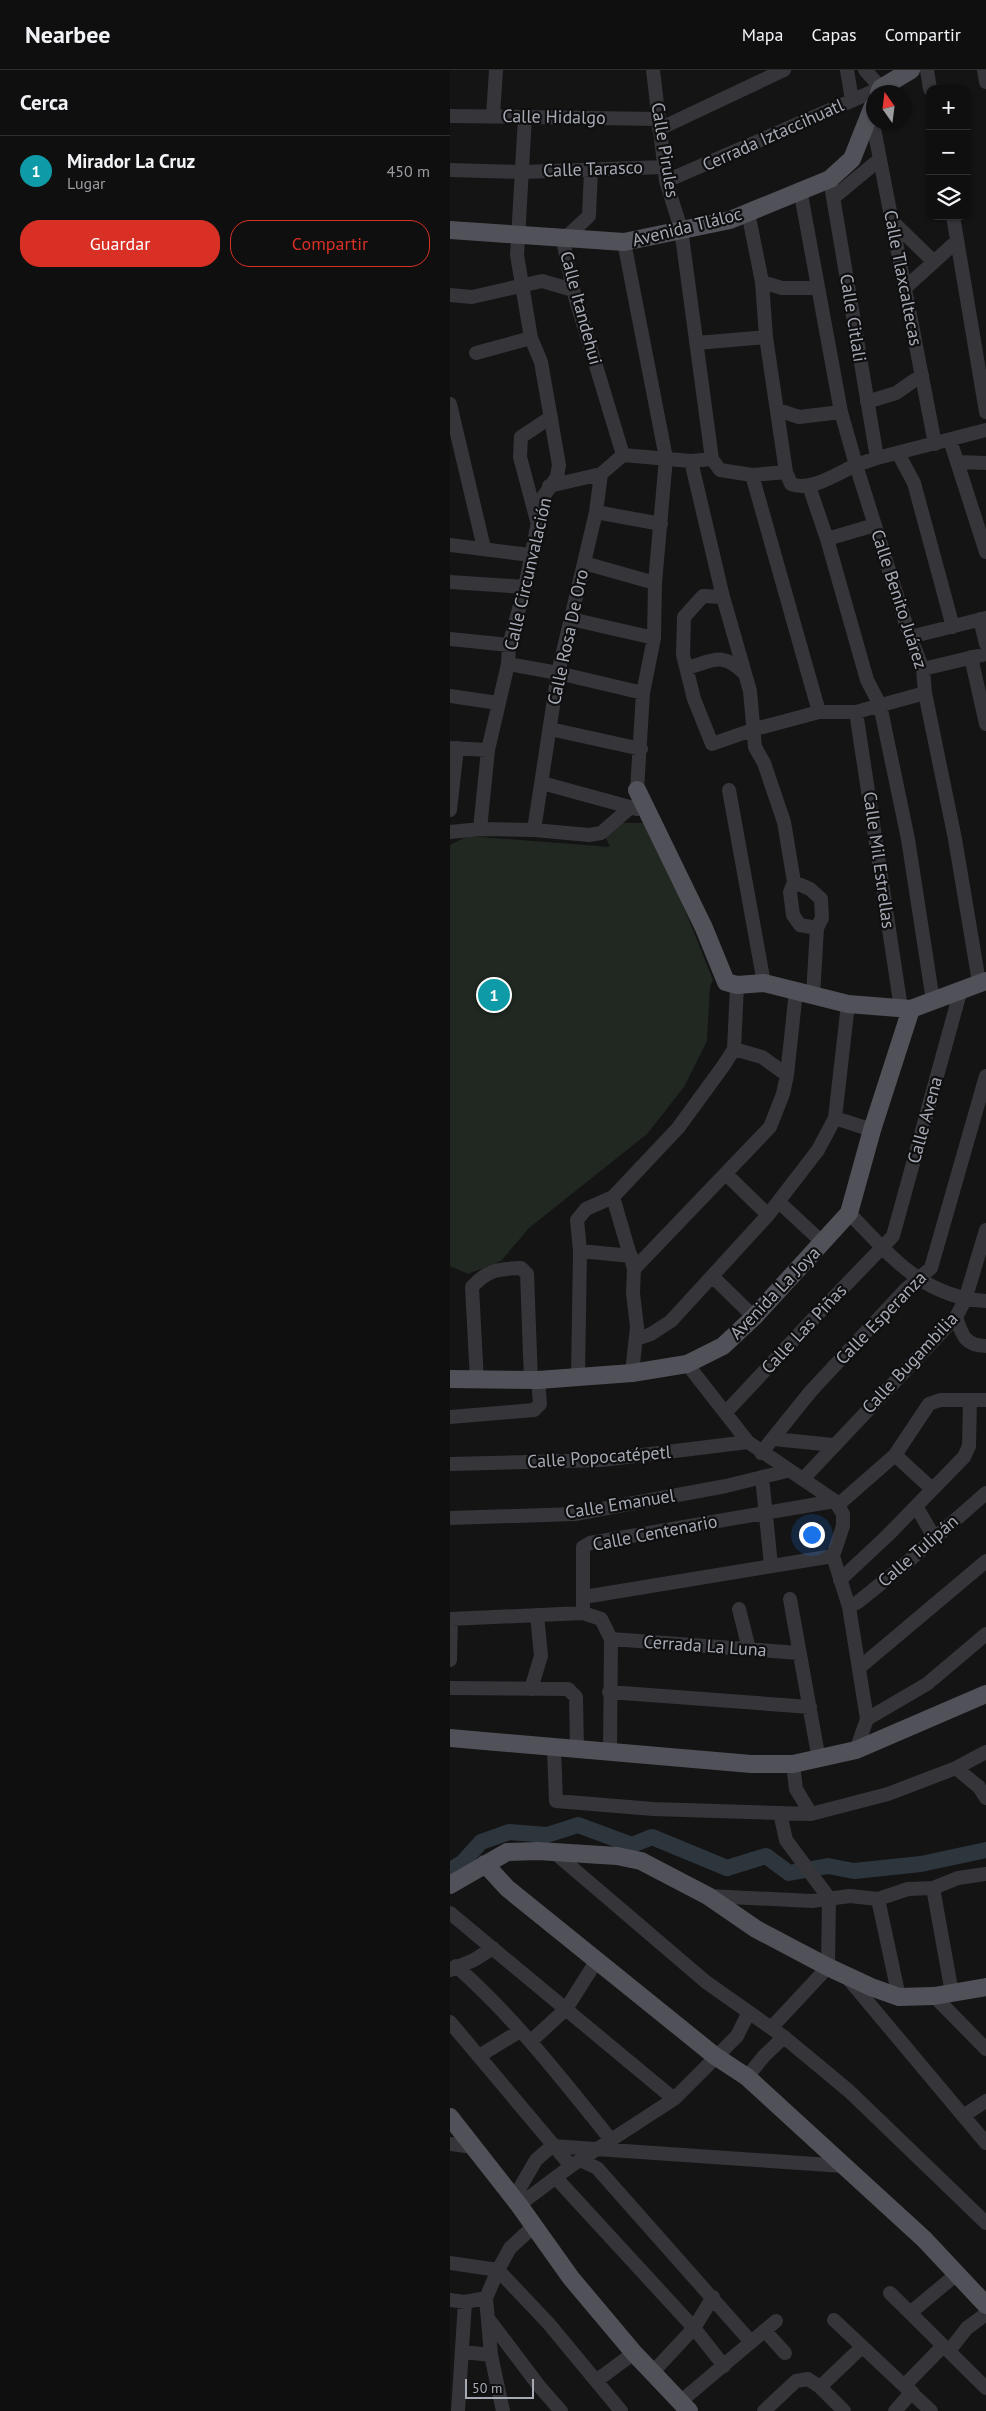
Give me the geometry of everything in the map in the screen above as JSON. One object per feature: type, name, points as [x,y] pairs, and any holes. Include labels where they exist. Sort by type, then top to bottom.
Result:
[{"type":"main road","points":[[888,85],[912,70]]},
{"type":"main road","name":"Avenida Tláloc","points":[[450,230],[519,234],[564,240],[624,242],[730,220],[800,189],[830,179],[852,159],[866,124]]},
{"type":"main road","points":[[637,790],[704,928],[726,982],[737,985],[764,982],[848,1004],[906,1009],[983,981]]},
{"type":"main road","name":"Avenida La Joya","points":[[450,1379],[477,1381],[534,1380],[632,1374],[687,1364],[723,1346],[754,1318],[849,1213],[906,1009]]},
{"type":"main road","points":[[450,1738],[554,1749],[751,1764],[793,1764],[819,1760],[856,1750],[986,1694]]},
{"type":"main road","points":[[450,1885],[507,1852],[617,1856],[641,1861],[708,1896],[756,1929],[828,1967],[899,1997],[934,1996],[981,1990]]},
{"type":"main road","points":[[485,1864],[507,1888],[716,2056],[747,2077],[958,2273],[986,2305]]},
{"type":"main road","points":[[450,2117],[516,2201],[571,2278],[634,2353],[685,2406]]},
{"type":"street","points":[[493,116],[496,70]]},
{"type":"street","name":"Calle Pirules","points":[[653,70],[666,182],[681,229],[712,459]]},
{"type":"street","points":[[659,124],[784,70]]},
{"type":"street","points":[[847,70],[852,100]]},
{"type":"street","points":[[865,70],[876,85]]},
{"type":"street","points":[[927,70],[929,85]]},
{"type":"street","points":[[984,70],[986,82]]},
{"type":"street","name":"Cerrada Iztaccihuatl","points":[[666,182],[866,95]]},
{"type":"street","name":"Calle Hidalgo","points":[[450,116],[525,117],[659,124]]},
{"type":"street","name":"Calle Circunvalación","points":[[480,829],[488,750],[508,664],[509,646],[525,587],[543,497],[557,477],[559,465],[541,362],[531,338],[518,254],[525,117]]},
{"type":"street","name":"Calle Tlaxcaltecas","points":[[875,130],[935,444]]},
{"type":"street","points":[[833,198],[880,159]]},
{"type":"street","name":"Calle Tarasco","points":[[450,170],[523,172],[664,167]]},
{"type":"street","name":"Calle Itandehui","points":[[591,169],[589,216],[564,240],[573,290],[623,455]]},
{"type":"street","name":"Calle Citlali","points":[[830,179],[877,458]]},
{"type":"street","name":"Calle Benito Juárez","points":[[800,189],[812,251],[816,288],[841,412],[910,638],[923,669],[925,693],[983,981]]},
{"type":"street","points":[[748,212],[762,282],[766,338],[786,472],[792,484],[798,487],[809,486],[856,465],[877,458],[986,430]]},
{"type":"street","points":[[954,220],[982,367],[986,412]]},
{"type":"street","points":[[893,222],[934,262]]},
{"type":"street","points":[[905,288],[957,241]]},
{"type":"street","points":[[624,242],[666,458],[655,584],[654,638],[643,693],[637,790]]},
{"type":"street","points":[[450,295],[472,297],[522,284],[542,281],[573,290]]},
{"type":"street","points":[[762,282],[782,288],[816,288]]},
{"type":"street","points":[[476,353],[531,338]]},
{"type":"street","points":[[696,343],[766,338]]},
{"type":"street","points":[[867,402],[896,392],[922,375]]},
{"type":"street","points":[[450,404],[484,548]]},
{"type":"street","points":[[778,410],[799,417],[841,412]]},
{"type":"street","points":[[537,522],[520,456],[521,437],[551,417]]},
{"type":"street","points":[[950,440],[986,552]]},
{"type":"street","points":[[898,452],[914,483],[953,627]]},
{"type":"street","points":[[549,486],[601,474],[623,455],[691,461],[712,459],[720,470],[752,475],[786,472]]},
{"type":"street","points":[[691,461],[723,597],[750,691],[755,746],[764,763],[784,822],[794,882],[790,892],[793,914],[800,926],[817,928]]},
{"type":"street","points":[[957,462],[986,464]]},
{"type":"street","name":"Calle Rosa De Oro","points":[[534,830],[558,673],[596,512],[601,474]]},
{"type":"street","points":[[752,475],[819,712]]},
{"type":"street","points":[[809,486],[827,539],[867,680],[880,705],[908,839],[933,1000]]},
{"type":"street","points":[[596,512],[661,524]]},
{"type":"street","points":[[827,539],[875,525]]},
{"type":"street","points":[[450,545],[530,555]]},
{"type":"street","points":[[584,563],[655,584]]},
{"type":"street","points":[[450,582],[525,587]]},
{"type":"street","points":[[723,597],[703,596],[684,616],[683,655],[694,699],[712,744],[754,729],[819,712],[856,712],[925,693]]},
{"type":"street","points":[[910,638],[983,618],[986,644]]},
{"type":"street","points":[[571,619],[654,638]]},
{"type":"street","points":[[450,639],[509,646]]},
{"type":"street","points":[[923,669],[986,654]]},
{"type":"street","points":[[971,658],[986,724]]},
{"type":"street","points":[[687,668],[720,659],[727,659],[746,674]]},
{"type":"street","points":[[508,664],[558,673],[643,693]]},
{"type":"street","points":[[450,696],[498,703]]},
{"type":"street","name":"Calle Mil Estrellas","points":[[856,712],[906,1009]]},
{"type":"street","points":[[550,729],[641,749]]},
{"type":"street","points":[[450,810],[454,748],[488,750]]},
{"type":"street","points":[[542,783],[649,813]]},
{"type":"street","points":[[729,790],[764,982]]},
{"type":"street","points":[[450,832],[480,829],[534,830],[589,835],[601,833],[631,808]]},
{"type":"street","points":[[633,1262],[726,1174],[770,1127],[783,1094],[817,928],[822,918],[821,899],[810,889],[794,882]]},
{"type":"street","points":[[578,1376],[580,1251],[577,1220],[586,1209],[613,1197],[678,1128],[724,1066],[734,1049],[737,985]]},
{"type":"street","name":"Calle Avena","points":[[883,1248],[893,1236],[961,989]]},
{"type":"street","points":[[636,1339],[651,1334],[670,1321],[713,1277],[768,1216],[818,1150],[836,1118],[848,1004]]},
{"type":"street","points":[[734,1049],[762,1057],[787,1075]]},
{"type":"street","name":"Calle Esperanza","points":[[761,1453],[811,1391],[917,1278],[931,1268],[986,1076]]},
{"type":"street","points":[[836,1118],[872,1130]]},
{"type":"street","points":[[726,1174],[768,1216]]},
{"type":"street","points":[[613,1197],[633,1262],[633,1293],[637,1327],[632,1374]]},
{"type":"street","points":[[779,1202],[823,1243]]},
{"type":"street","points":[[849,1213],[883,1248],[917,1278],[939,1292],[965,1300],[986,1301]]},
{"type":"street","name":"Calle Bugambilia","points":[[803,1479],[833,1445],[956,1317],[965,1300],[986,1230]]},
{"type":"street","name":"Calle Las Piñas","points":[[726,1412],[862,1267],[883,1248]]},
{"type":"street","points":[[580,1251],[633,1262]]},
{"type":"street","points":[[450,1417],[534,1410],[540,1404],[534,1380],[527,1274],[521,1268],[496,1269],[480,1278],[472,1287],[477,1381]]},
{"type":"street","points":[[713,1277],[754,1318]]},
{"type":"street","points":[[956,1317],[964,1339],[970,1344],[986,1346]]},
{"type":"street","points":[[687,1364],[748,1442],[787,1471],[803,1479],[837,1503],[843,1514],[843,1526],[833,1556],[849,1607],[867,1719],[856,1750]]},
{"type":"street","points":[[837,1503],[895,1455],[929,1404],[940,1400],[986,1400]]},
{"type":"street","points":[[840,1580],[964,1457],[969,1446],[970,1400]]},
{"type":"street","points":[[774,1439],[833,1445]]},
{"type":"street","name":"Calle Popocatépetl","points":[[450,1464],[602,1460],[748,1442]]},
{"type":"street","points":[[895,1455],[932,1489]]},
{"type":"street","name":"Calle Emanuel","points":[[450,1518],[575,1514],[787,1471]]},
{"type":"street","points":[[762,1477],[771,1565]]},
{"type":"street","name":"Calle Tulipán","points":[[849,1607],[868,1595],[986,1492]]},
{"type":"street","name":"Calle Centenario","points":[[584,1612],[583,1547],[590,1542],[837,1503]]},
{"type":"street","points":[[916,1506],[934,1537]]},
{"type":"street","points":[[584,1596],[833,1556]]},
{"type":"street","points":[[859,1668],[986,1561]]},
{"type":"street","points":[[790,1599],[819,1760]]},
{"type":"street","points":[[738,1609],[749,1649]]},
{"type":"street","points":[[450,1660],[450,1619],[584,1612],[601,1619],[611,1640],[609,1692],[610,1752]]},
{"type":"street","points":[[531,1688],[540,1656],[537,1615]]},
{"type":"street","points":[[867,1719],[928,1684],[986,1634]]},
{"type":"street","name":"Cerrada La Luna","points":[[611,1640],[799,1653]]},
{"type":"street","points":[[450,1688],[568,1689],[576,1697],[577,1750]]},
{"type":"street","points":[[609,1692],[810,1708]]},
{"type":"street","points":[[554,1749],[556,1801],[653,1809],[811,1814],[888,1794],[956,1768],[986,1752]]},
{"type":"street","points":[[793,1764],[796,1789],[811,1814]]},
{"type":"street","points":[[956,1768],[979,1787],[986,1798]]},
{"type":"street","points":[[771,2028],[828,1967],[829,1898],[786,1840],[780,1813]]},
{"type":"street","points":[[555,1853],[706,1982],[784,2037],[863,2104],[986,2223]]},
{"type":"street","points":[[708,1896],[812,1901],[850,1896],[878,1899],[908,1889],[933,1888],[958,1878],[986,1874]]},
{"type":"street","points":[[933,1888],[952,1993]]},
{"type":"street","points":[[878,1899],[899,1997]]},
{"type":"street","points":[[450,1913],[674,2099]]},
{"type":"street","points":[[453,1968],[474,1960],[492,1948]]},
{"type":"street","points":[[531,2042],[566,2009],[598,1960]]},
{"type":"street","points":[[453,1968],[490,1996],[531,2042],[611,2140]]},
{"type":"street","points":[[846,1976],[986,2143]]},
{"type":"street","points":[[934,1996],[986,2049]]},
{"type":"street","points":[[516,2201],[557,2178],[674,2099],[737,2036],[749,2012]]},
{"type":"street","points":[[450,2022],[552,2146],[577,2164],[597,2168],[751,2342]]},
{"type":"street","points":[[479,2056],[520,2031]]},
{"type":"street","points":[[747,2077],[764,2056],[784,2037]]},
{"type":"street","points":[[963,2116],[986,2102]]},
{"type":"street","points":[[450,2144],[473,2147]]},
{"type":"street","points":[[516,2201],[536,2160],[552,2146],[844,2166]]},
{"type":"street","points":[[557,2178],[694,2328],[724,2366]]},
{"type":"street","points":[[503,2411],[491,2355],[490,2321],[486,2298],[510,2248],[534,2226]]},
{"type":"street","points":[[450,2263],[498,2270],[548,2324],[621,2411]]},
{"type":"street","points":[[910,2313],[958,2273]]},
{"type":"street","points":[[890,2293],[986,2388]]},
{"type":"street","points":[[652,2373],[694,2328],[713,2297]]},
{"type":"street","points":[[450,2300],[465,2302],[486,2298]]},
{"type":"street","points":[[458,2411],[464,2352],[465,2302]]},
{"type":"street","points":[[895,2411],[908,2388],[967,2328],[986,2314]]},
{"type":"street","points":[[834,2320],[931,2411]]},
{"type":"street","points":[[490,2321],[539,2386],[561,2411]]},
{"type":"street","points":[[685,2406],[724,2366],[776,2321]]},
{"type":"street","points":[[765,2330],[785,2353]]},
{"type":"street","points":[[820,2387],[862,2347]]},
{"type":"street","points":[[464,2352],[491,2355]]},
{"type":"street","points":[[596,2382],[634,2353]]},
{"type":"street","points":[[767,2410],[796,2381],[808,2379],[820,2387],[844,2411]]},
{"type":"shaded area","points":[[619,823],[650,823],[713,980],[710,986],[707,1041],[684,1087],[647,1134],[529,1228],[501,1261],[468,1274],[450,1266],[450,845],[468,836],[610,847],[606,838]]},
{"type":"waterway","points":[[450,1870],[462,1863],[481,1842],[509,1832],[547,1835],[578,1825],[632,1845],[652,1837],[727,1868],[766,1856],[789,1873],[828,1866],[854,1871],[921,1864],[986,1850]]},
{"type":"place","name":"Mirador La Cruz","points":[[494,995]]}]
